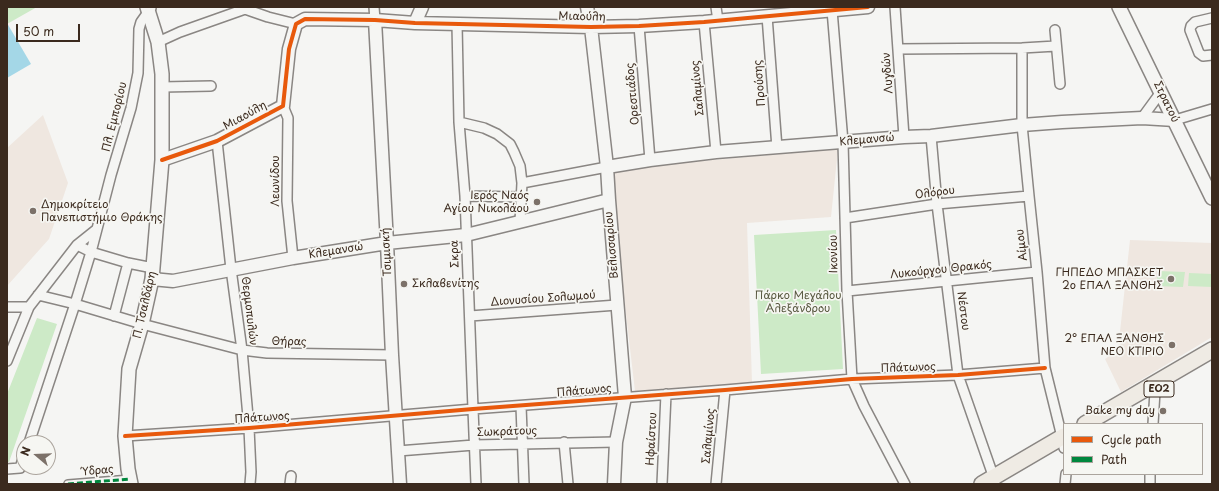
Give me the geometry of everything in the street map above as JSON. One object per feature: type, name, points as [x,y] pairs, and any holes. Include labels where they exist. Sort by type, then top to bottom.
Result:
[{"type":"main road","name":"Στρατού","points":[[1119,7],[1212,198]]},
{"type":"main road","name":"Π. Τσαλδάρη","points":[[130,482],[126,436],[129,369],[142,324],[153,274],[162,160],[162,74],[158,42],[149,8]]},
{"type":"main road","name":"ΕΟ2","points":[[1087,423],[1212,350]]},
{"type":"main road","name":"ΕΟ2","points":[[1101,423],[1212,358]]},
{"type":"main road","points":[[992,482],[1063,443]]},
{"type":"street","points":[[374,7],[375,20]]},
{"type":"street","points":[[416,23],[422,7]]},
{"type":"street","name":"Βελισσαρίου","points":[[587,7],[591,27],[607,167],[625,397],[616,442],[614,484]]},
{"type":"street","points":[[716,7],[718,21]]},
{"type":"street","name":"Μιαούλη","points":[[162,160],[217,141],[283,106],[288,49],[296,24],[305,19],[591,27],[639,26],[718,21],[868,7]]},
{"type":"street","name":"Λυγδών","points":[[895,7],[904,137]]},
{"type":"street","name":"Πλ. Εμπορίου","points":[[31,435],[91,252],[111,175],[131,108],[138,73],[139,29],[141,22],[149,8]]},
{"type":"street","points":[[158,42],[180,32],[245,9],[296,24]]},
{"type":"street","name":"Ικονίου","points":[[832,10],[843,142],[847,291],[852,379],[864,406],[905,484]]},
{"type":"street","name":"Προύσης","points":[[766,16],[777,148]]},
{"type":"street","points":[[1212,18],[1195,22],[1190,26],[1190,30],[1199,53],[1203,56],[1212,56]]},
{"type":"street","name":"Τσιμισκή","points":[[375,20],[400,484]]},
{"type":"street","name":"Σαλαμίνος","points":[[704,22],[716,152]]},
{"type":"street","name":"Σκρα","points":[[457,24],[459,122],[465,196],[476,484]]},
{"type":"street","name":"Ορεστιάδος","points":[[639,26],[650,160]]},
{"type":"street","points":[[1055,30],[1060,84]]},
{"type":"street","points":[[898,49],[1022,48],[1056,46]]},
{"type":"street","name":"Αίμου","points":[[1022,48],[1022,125],[1045,368],[1063,438]]},
{"type":"street","points":[[162,87],[211,86]]},
{"type":"street","points":[[1142,118],[1161,92]]},
{"type":"street","name":"Λεωνίδου","points":[[283,106],[288,118],[287,201],[293,258]]},
{"type":"street","name":"Κλεμανσώ","points":[[522,183],[650,160],[716,152],[931,136],[1022,125],[1062,122],[1142,118],[1175,120],[1212,109]]},
{"type":"street","points":[[459,122],[484,128],[498,134],[510,144],[520,166],[522,183],[520,222]]},
{"type":"street","name":"Νέστου","points":[[931,136],[937,204],[958,375],[992,482]]},
{"type":"street","name":"Θερμοπυλών","points":[[217,141],[231,269],[242,350],[249,428],[251,472],[250,484]]},
{"type":"street","points":[[465,196],[521,197]]},
{"type":"street","name":"Ολόρου","points":[[846,218],[937,204],[1029,196]]},
{"type":"street","name":"Κλεμανσώ","points":[[153,274],[172,281],[293,258],[387,243],[466,235],[609,200]]},
{"type":"street","points":[[7,361],[29,307],[77,245],[97,228]]},
{"type":"street","points":[[77,245],[91,252],[128,263],[153,274]]},
{"type":"street","points":[[114,316],[128,263]]},
{"type":"street","name":"Λυκούργου Θρακός","points":[[847,291],[1037,272]]},
{"type":"street","name":"Θήρας","points":[[38,295],[242,350],[267,353],[392,355]]},
{"type":"street","name":"Διονυσίου Σολωμού","points":[[470,316],[617,305]]},
{"type":"street","points":[[7,307],[29,307]]},
{"type":"street","name":"Πλάτωνος","points":[[126,436],[249,428],[852,379],[958,375],[1045,368]]},
{"type":"street","name":"Σαλαμίνος","points":[[716,484],[725,390]]},
{"type":"street","points":[[1153,423],[1155,391]]},
{"type":"street","name":"Ηφαίστου","points":[[662,484],[666,394]]},
{"type":"street","points":[[521,406],[524,484]]},
{"type":"street","points":[[564,442],[568,484]]},
{"type":"street","name":"Σωκράτους","points":[[398,450],[522,443],[616,442]]},
{"type":"street","name":"Ύδρας","points":[[68,484],[130,482]]},
{"type":"shaded area","name":"Δημοκρίτειο Πανεπιστήμιο Θράκης","points":[[43,115],[68,183],[49,239],[7,286],[7,148]]},
{"type":"shaded area","points":[[838,149],[831,217],[747,223],[752,383],[635,391],[609,169]]},
{"type":"shaded area","points":[[1130,240],[1212,243],[1212,337],[1121,392],[1105,359],[1118,350]]},
{"type":"green space","points":[[7,7],[37,7],[7,24]]},
{"type":"green space","name":"Πάρκο Μεγάλου Αλεξάνδρου","points":[[836,230],[843,369],[761,374],[754,235]]},
{"type":"green space","name":"ΓΗΠΕΔΟ ΜΠΑΣΚΕΤ 2ο ΕΠΑΛ ΞΑΝΘΗΣ","points":[[1158,271],[1185,272],[1183,287],[1156,286]]},
{"type":"green space","points":[[1189,273],[1212,274],[1212,287],[1188,286]]},
{"type":"green space","points":[[37,318],[57,324],[18,435],[16,435],[16,442],[9,462],[7,462],[7,394]]},
{"type":"water","points":[[7,23],[31,64],[7,78]]},
{"type":"marked path","points":[[68,484],[130,479]]},
{"type":"cycle path","points":[[162,160],[217,141],[283,106],[289,49],[296,24],[305,19],[591,27],[639,26],[704,22],[868,7]]},
{"type":"cycle path","points":[[125,436],[249,428],[852,379],[958,375],[1045,368]]},
{"type":"place","name":"Ιερός Ναός Αγίου Νικολάου","points":[[537,202]]},
{"type":"place","name":"Δημοκρίτειο Πανεπιστήμιο Θράκης","points":[[33,211]]},
{"type":"place","name":"ΓΗΠΕΔΟ ΜΠΑΣΚΕΤ 2ο ΕΠΑΛ ΞΑΝΘΗΣ","points":[[1171,279]]},
{"type":"place","name":"Σκλαβενίτης","points":[[404,284]]},
{"type":"place","name":"2° ΕΠΑΛ ΞΑΝΘΗΣ ΝΕΟ ΚΤΙΡΙΟ","points":[[1172,345]]},
{"type":"place","name":"Bake my day","points":[[1163,411]]}]
